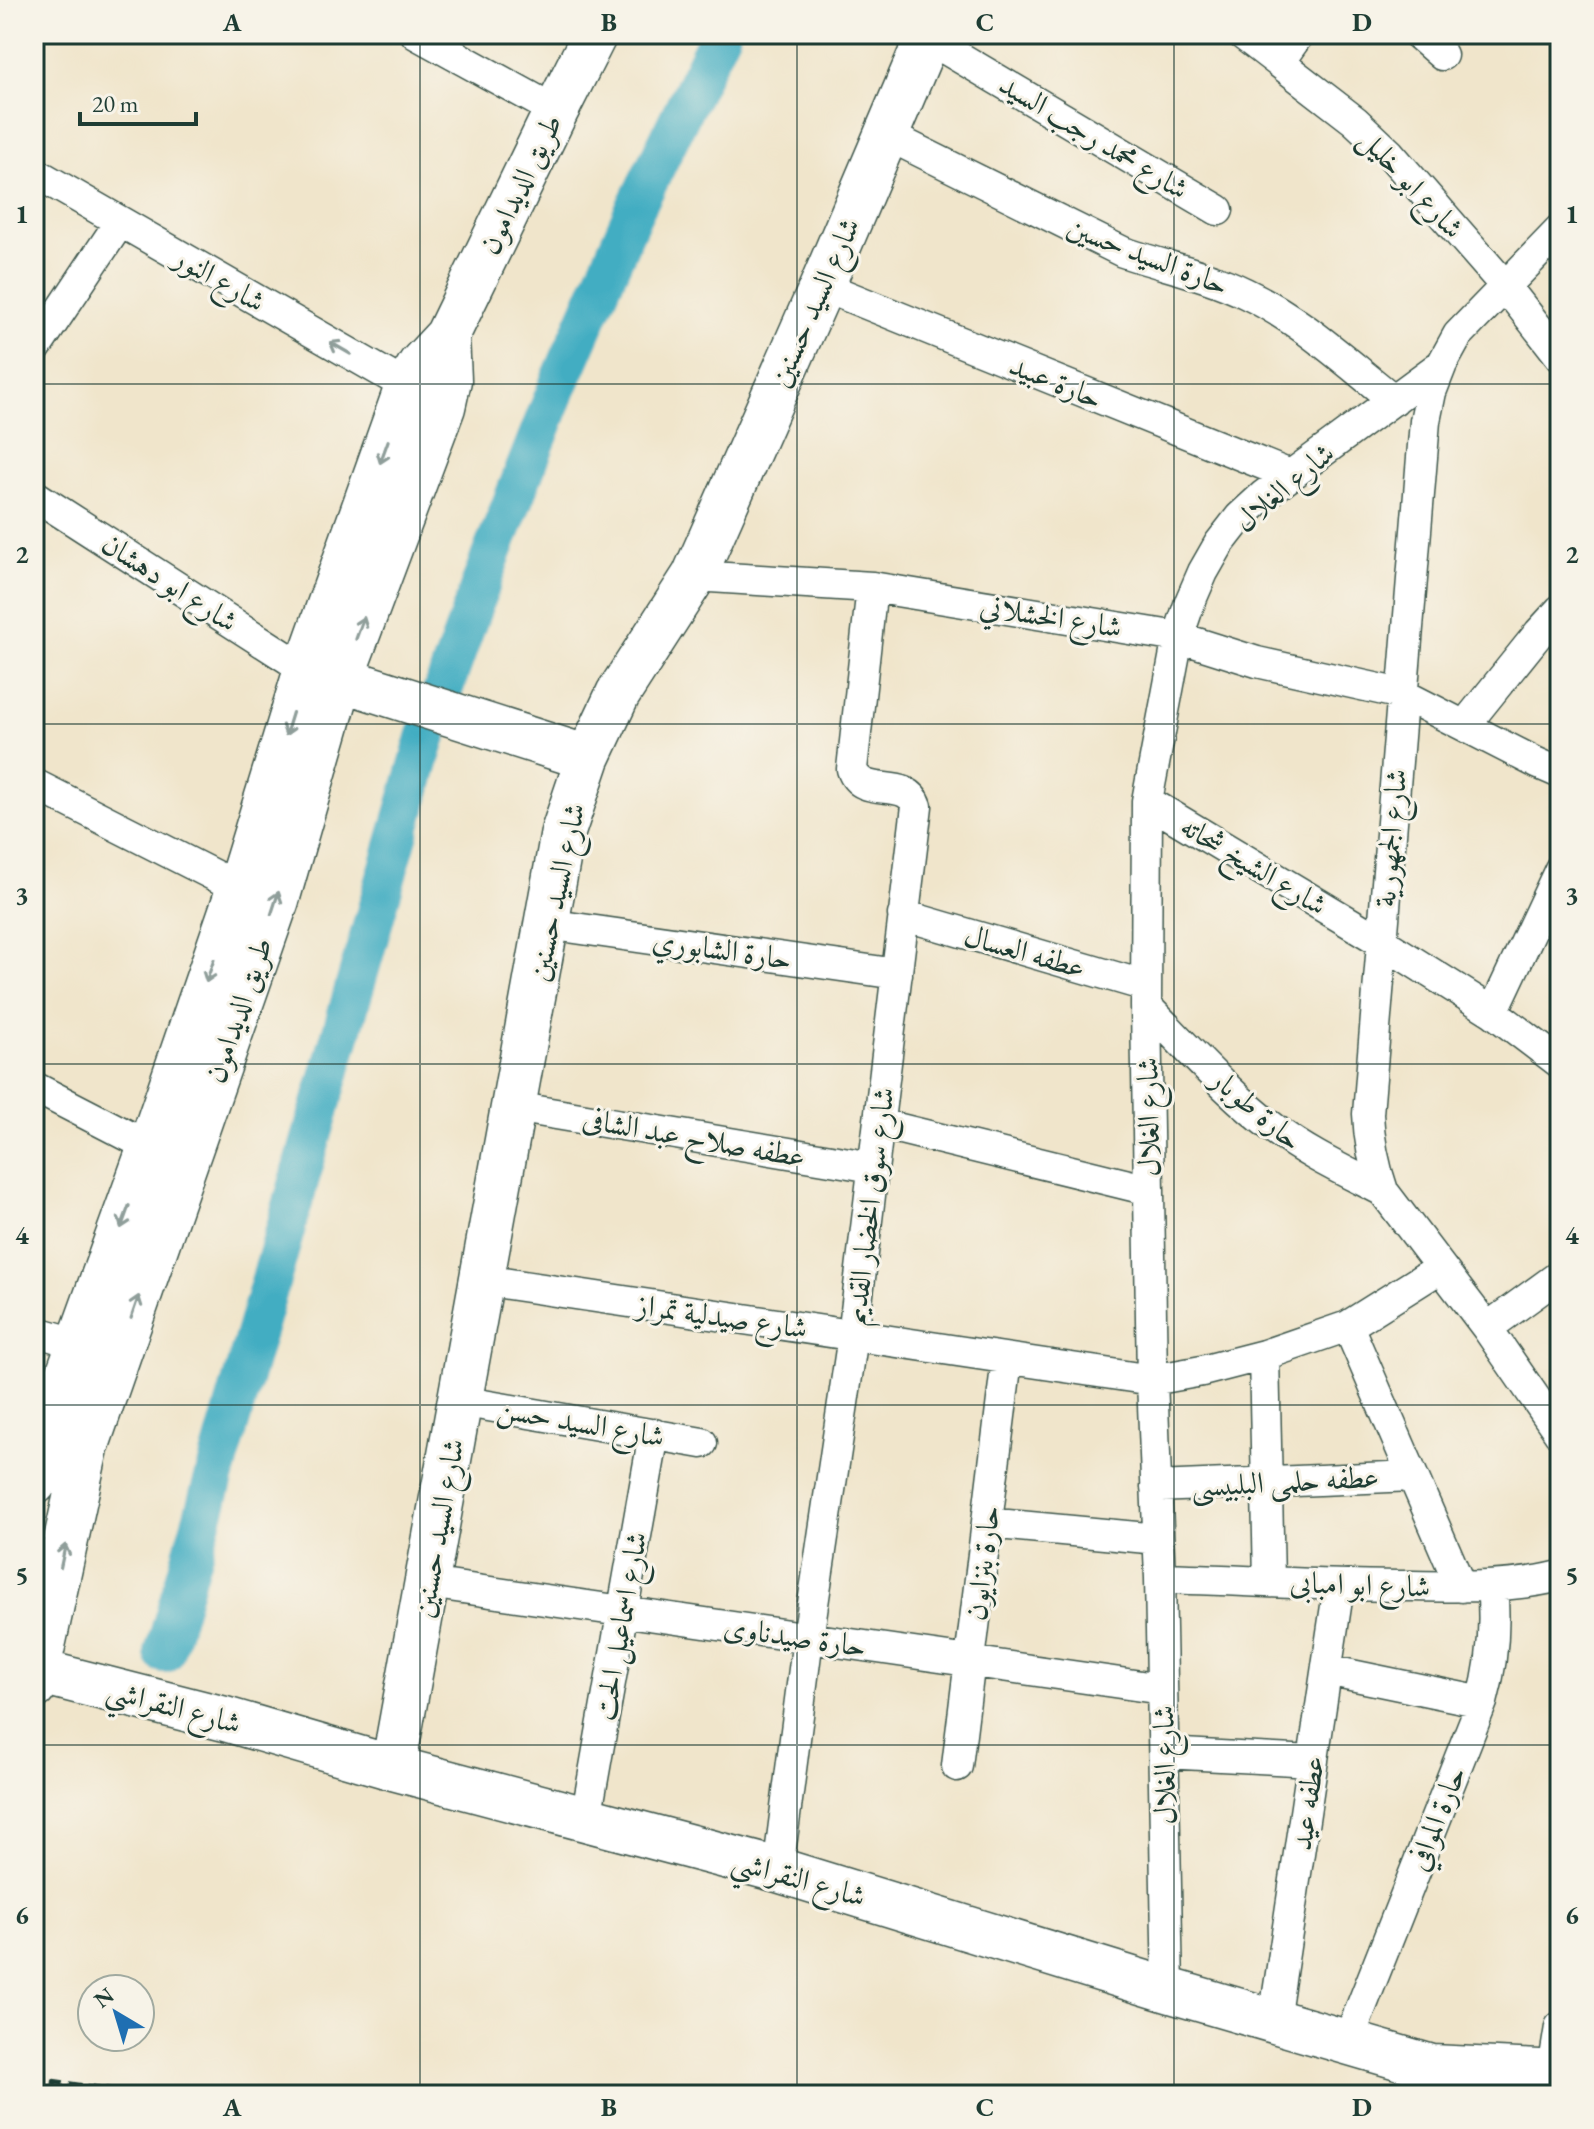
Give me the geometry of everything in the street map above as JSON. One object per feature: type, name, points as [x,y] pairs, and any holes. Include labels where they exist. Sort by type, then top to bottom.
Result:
[{"type":"street","points":[[416,34],[556,111]]},
{"type":"street","name":"طريق الديدامون","points":[[34,1483],[66,1442],[277,900],[425,397],[449,380],[447,336],[595,34]]},
{"type":"street","name":"شارع ابو خليل","points":[[1242,34],[1355,121],[1390,154],[1506,287],[1560,356]]},
{"type":"street","points":[[1279,62],[1299,34]]},
{"type":"street","points":[[1418,34],[1442,55]]},
{"type":"street","name":"شارع السيد حسنين","points":[[393,1768],[563,832],[588,758],[618,694],[694,576],[928,36]]},
{"type":"street","name":"شارع محمد رجب السيد","points":[[928,36],[1218,210]]},
{"type":"street","name":"حارة السيد حسين","points":[[887,135],[1123,252],[1245,293],[1300,325],[1394,400]]},
{"type":"street","name":"شارع النور","points":[[34,172],[425,397]]},
{"type":"street","points":[[38,337],[120,222]]},
{"type":"street","name":"شارع الجمهورية","points":[[1560,230],[1458,335],[1431,392],[1425,421],[1368,1114],[1372,1153],[1383,1191],[1487,1328],[1560,1434]]},
{"type":"street","name":"حارة عبيد","points":[[822,286],[1290,475]]},
{"type":"street","name":"شارع الغلال","points":[[1168,1990],[1160,1578],[1152,1380],[1146,996],[1147,801],[1178,637],[1198,582],[1219,544],[1240,517],[1264,495],[1442,364]]},
{"type":"street","name":"شارع ابو دهشان","points":[[34,495],[340,680]]},
{"type":"street","name":"شارع الخشلاني","points":[[694,576],[872,587],[1178,637],[1257,662],[1402,694],[1560,773]]},
{"type":"street","name":"شارع سوق الخضار القديم","points":[[778,1870],[808,1638],[853,1336],[917,806],[908,792],[860,783],[853,775],[872,587]]},
{"type":"street","points":[[1465,725],[1560,610]]},
{"type":"street","points":[[340,680],[588,758]]},
{"type":"street","name":"طريق الديدامون","points":[[35,1676],[79,1344],[239,888],[340,680]]},
{"type":"street","points":[[34,784],[239,888]]},
{"type":"street","name":"شارع الشيخ شحاته","points":[[1147,801],[1493,1012],[1560,1063]]},
{"type":"street","points":[[1493,1012],[1560,869]]},
{"type":"street","name":"عطفه العسال","points":[[903,915],[1146,996]]},
{"type":"street","name":"حارة الشابوري","points":[[547,924],[897,974]]},
{"type":"street","name":"حارة طوبار","points":[[1146,996],[1229,1089],[1275,1129],[1326,1162],[1383,1191]]},
{"type":"street","points":[[34,1087],[150,1147]]},
{"type":"street","name":"عطفه صلاح عبد الشافى","points":[[514,1107],[873,1167]]},
{"type":"street","points":[[880,1124],[1149,1190]]},
{"type":"street","name":"شارع صيدلية تمراز","points":[[482,1280],[1152,1380],[1264,1355],[1348,1326],[1440,1268]]},
{"type":"street","points":[[1487,1328],[1560,1275]]},
{"type":"street","points":[[1348,1326],[1461,1587]]},
{"type":"street","points":[[34,1331],[79,1344]]},
{"type":"street","points":[[1264,1355],[1269,1581]]},
{"type":"street","name":"حارة بنزايون","points":[[957,1766],[1007,1359]]},
{"type":"street","name":"شارع السيد حسن","points":[[460,1401],[702,1443]]},
{"type":"street","name":"شارع اسماعيل الحت","points":[[586,1818],[654,1434]]},
{"type":"street","name":"عطفه حلمى البلبيسى","points":[[1156,1487],[1413,1476]]},
{"type":"street","points":[[987,1523],[1158,1539]]},
{"type":"street","name":"شارع ابو امبابى","points":[[1160,1578],[1339,1586],[1461,1587],[1492,1586],[1560,1576]]},
{"type":"street","name":"حارة صيدناوى","points":[[428,1583],[1162,1689]]},
{"type":"street","name":"عطفه عيد","points":[[1274,2020],[1339,1586]]},
{"type":"street","name":"حارة الموافي","points":[[1347,2043],[1482,1702],[1494,1644],[1492,1586]]},
{"type":"street","points":[[1327,1670],[1482,1702]]},
{"type":"street","name":"شارع النقراشي","points":[[35,1676],[225,1719],[393,1768],[778,1870],[1168,1990],[1432,2067],[1554,2081]]},
{"type":"street","points":[[1164,1753],[1313,1761]]},
{"type":"street","points":[[1554,2081],[1560,2027]]},
{"type":"waterway","points":[[164,1653],[426,738],[489,561],[558,386],[633,213],[720,34]]},
{"type":"railway","points":[[34,2079],[145,2095]]}]
